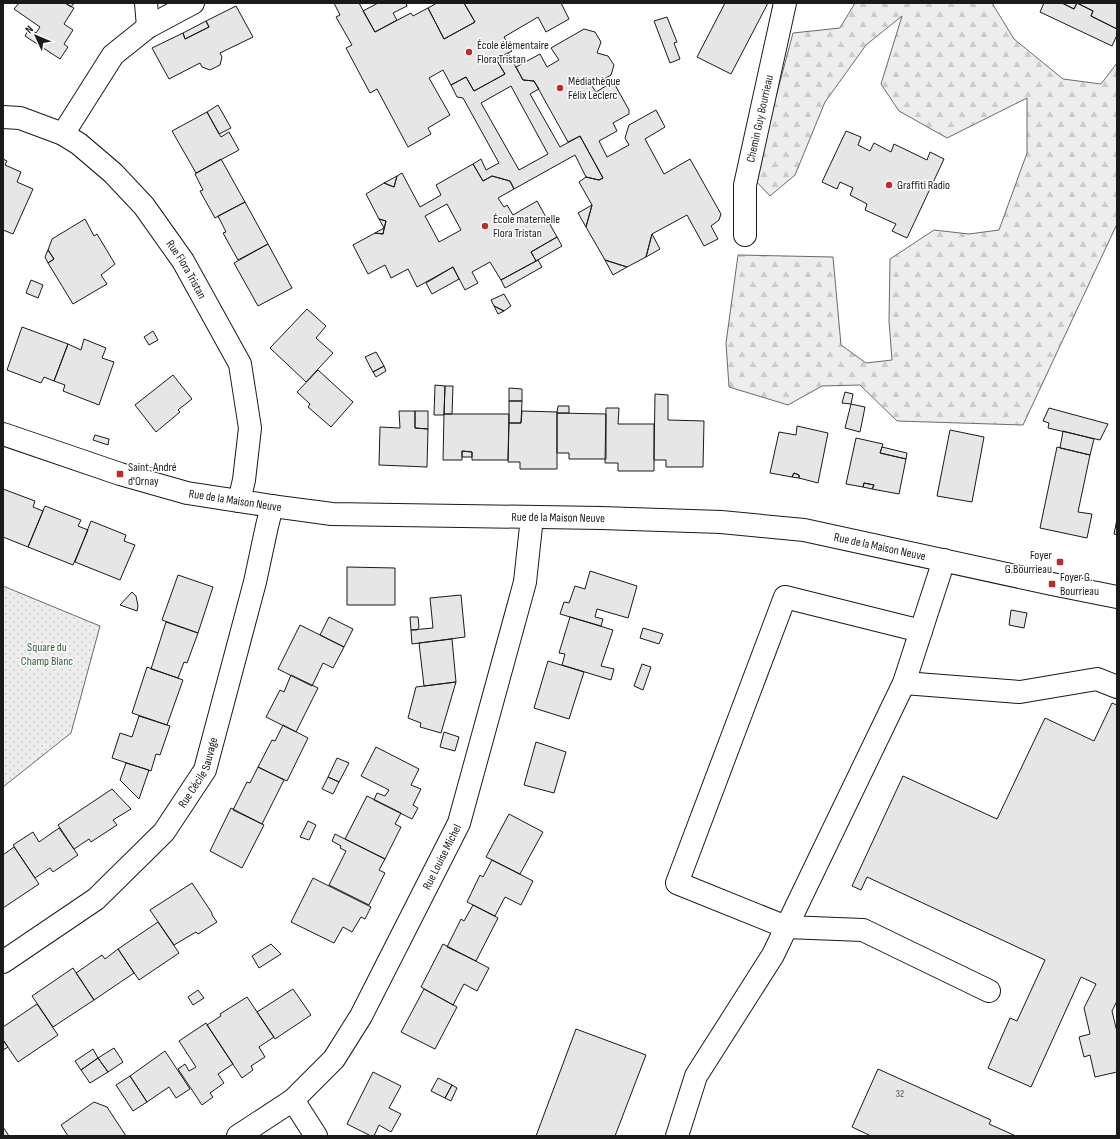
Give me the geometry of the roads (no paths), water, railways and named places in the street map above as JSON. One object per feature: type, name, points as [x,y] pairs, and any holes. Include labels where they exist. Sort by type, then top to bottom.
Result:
[{"type":"street","points":[[146,3],[148,26]]},
{"type":"street","points":[[63,134],[113,55],[148,26],[193,3]]},
{"type":"street","name":"Chemin Guy Bourrieau","points":[[745,235],[745,185],[785,3]]},
{"type":"street","name":"Rue Flora Tristan","points":[[3,116],[20,118],[63,134],[79,144],[113,173],[144,206],[183,261],[240,364],[250,428],[244,480],[239,501]]},
{"type":"street","name":"Rue de la Maison Neuve","points":[[3,434],[120,474],[187,493],[272,506],[332,514],[721,522],[804,530],[1117,597]]},
{"type":"street","name":"Rue Cécile Sauvage","points":[[3,962],[96,899],[164,832],[205,770],[255,582],[272,506]]},
{"type":"street","name":"Rue Louise Michel","points":[[238,1136],[293,1100],[334,1059],[361,1016],[460,823],[525,582],[532,517]]},
{"type":"street","points":[[677,1136],[696,1076],[773,955],[904,683],[944,560]]},
{"type":"street","points":[[921,630],[785,597],[677,883],[786,927],[864,930],[989,991]]},
{"type":"street","points":[[904,683],[1020,692],[1098,679],[1117,687]]},
{"type":"street","points":[[293,1100],[316,1136]]},
{"type":"place","name":"École élémentaire Flora Tristan","points":[[469,52]]},
{"type":"place","name":"Médiathèque Félix Leclerc","points":[[560,88]]},
{"type":"place","name":"Graffiti Radio","points":[[889,185]]},
{"type":"place","name":"École maternelle Flora Tristan","points":[[485,226]]},
{"type":"place","name":"Saint-André d'Ornay","points":[[120,474]]},
{"type":"place","name":"Foyer G.Bourrieau","points":[[1060,562]]},
{"type":"place","name":"Foyer G. Bourrieau","points":[[1052,584]]},
{"type":"park label","name":"Square du Champ Blanc","points":[[47,654]]}]
